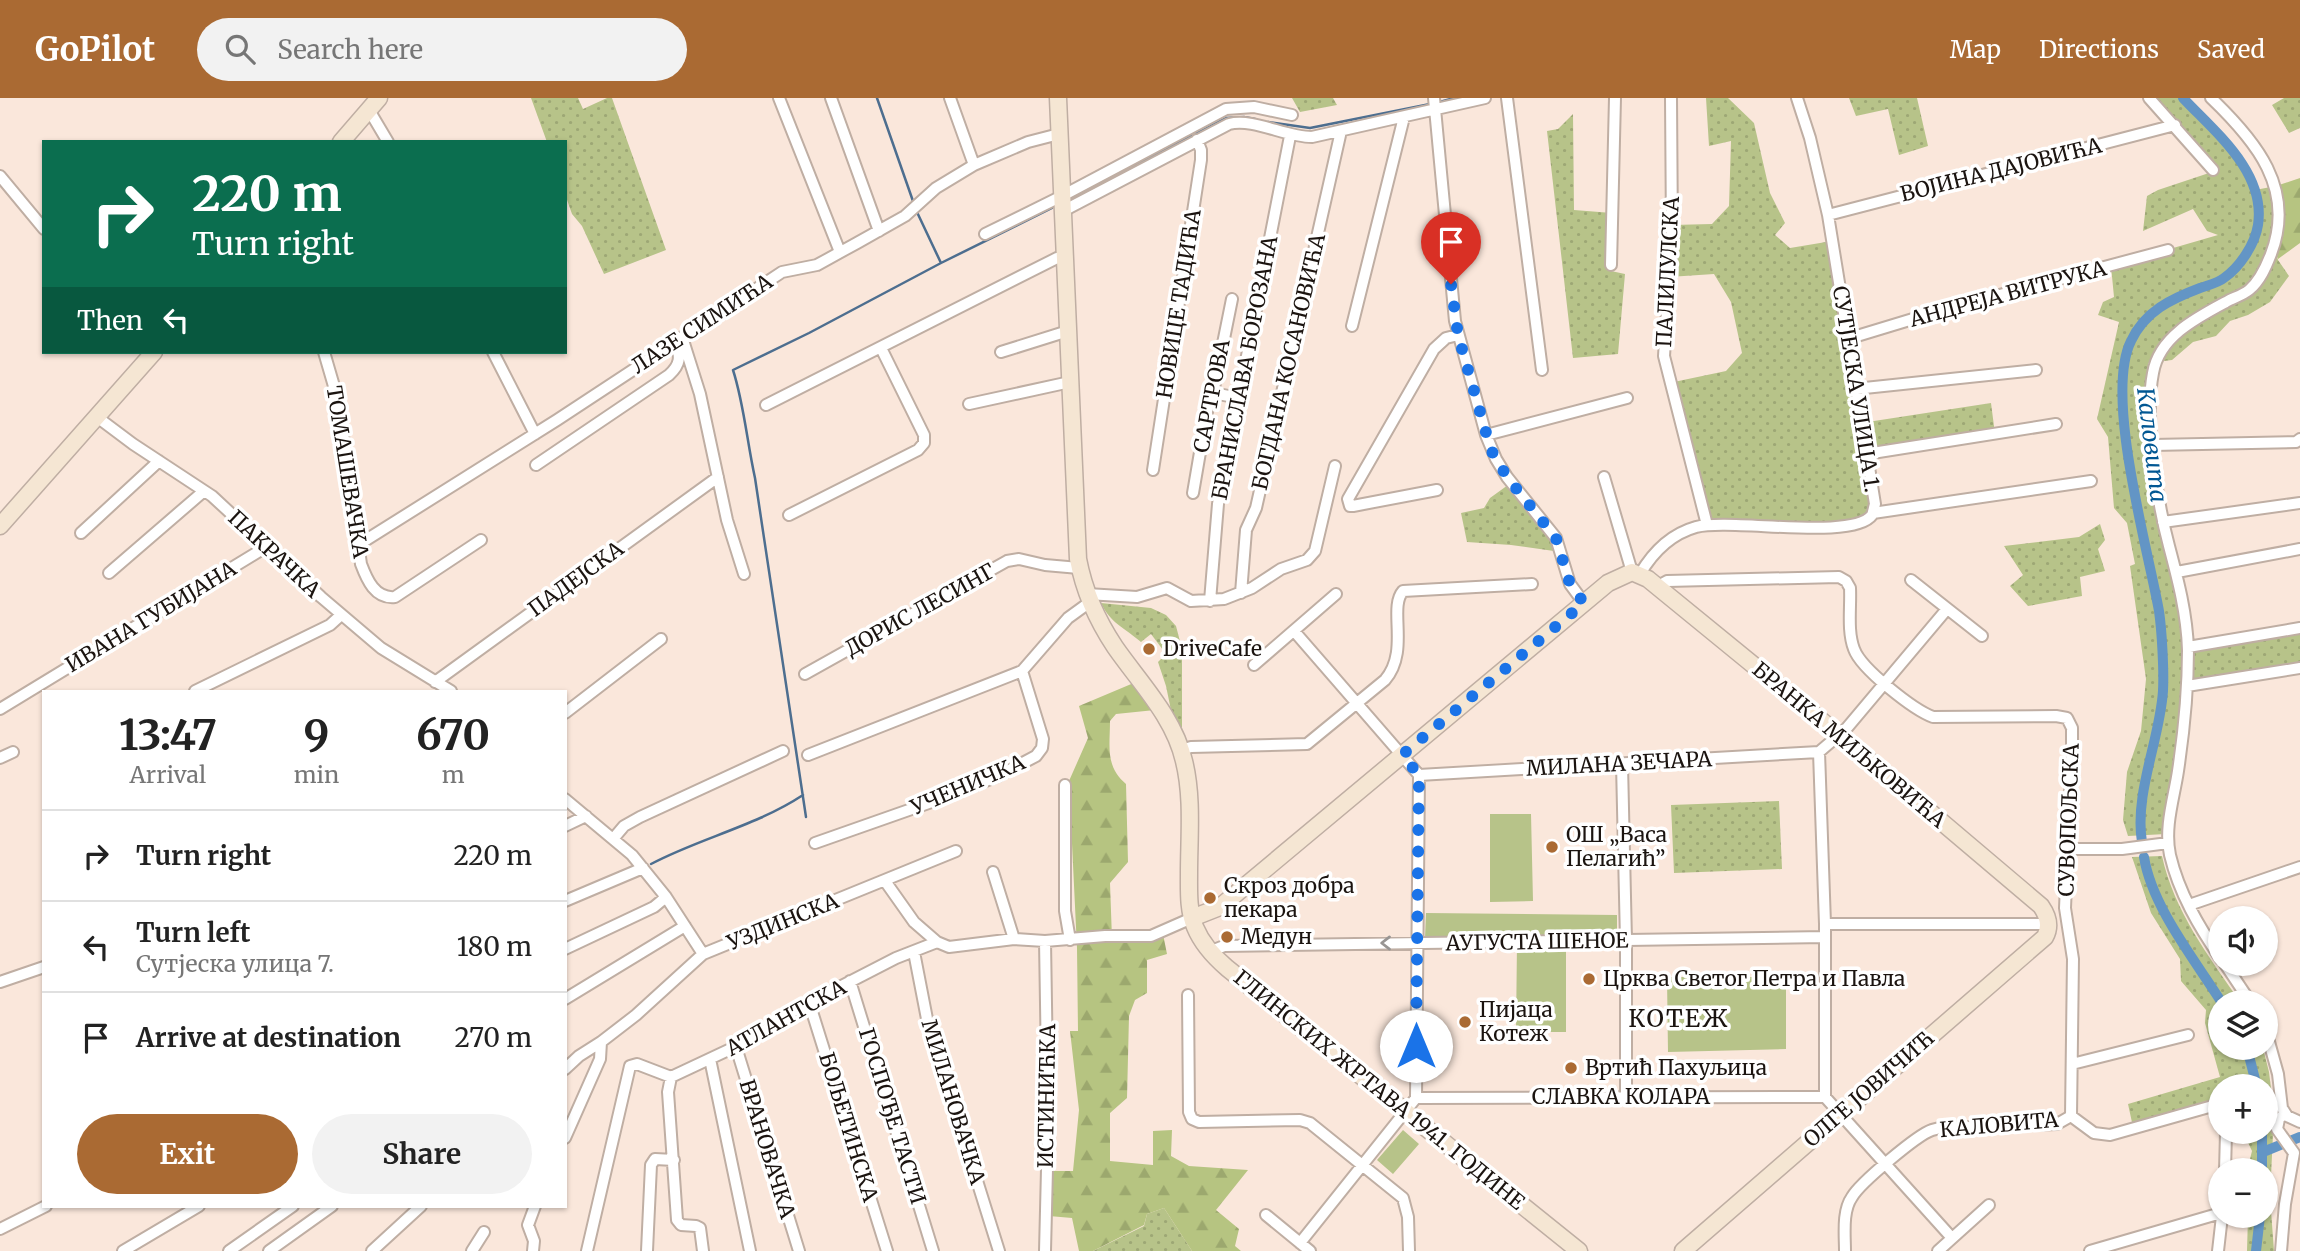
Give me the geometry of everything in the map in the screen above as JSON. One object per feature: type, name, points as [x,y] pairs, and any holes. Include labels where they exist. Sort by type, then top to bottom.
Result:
[{"type":"street","points":[[779,98],[840,252]]},
{"type":"street","points":[[831,98],[879,231]]},
{"type":"street","points":[[950,98],[974,165]]},
{"type":"street","points":[[1058,98],[1079,568],[1089,598],[1112,641],[1156,701],[1181,750],[1187,784],[1189,897],[1192,918]]},
{"type":"street","points":[[985,234],[1062,204],[1225,126],[1239,122],[1290,136],[1312,137],[1405,117],[1431,101],[1485,98]]},
{"type":"street","points":[[1507,98],[1542,370]]},
{"type":"street","points":[[1611,265],[1615,98]]},
{"type":"street","name":"ПАЛИЛУЛСКА","points":[[1671,98],[1672,236],[1664,356],[1707,525]]},
{"type":"street","name":"СУТЈЕСКА УЛИЦА 1.","points":[[1636,573],[1669,540],[1684,531],[1707,525],[1833,527],[1864,520],[1872,513],[1875,504],[1828,215],[1810,138],[1797,98]]},
{"type":"street","points":[[2149,98],[2213,170]]},
{"type":"street","points":[[2208,937],[2178,881],[2168,843],[2187,686],[2188,647],[2182,596],[2164,522],[2153,445],[2150,396],[2153,371],[2166,344],[2187,325],[2250,290],[2265,269],[2278,229],[2279,202],[2268,168],[2219,100]]},
{"type":"street","points":[[1431,101],[1458,335],[1486,435],[1502,468],[1556,538],[1570,584],[1584,603]]},
{"type":"street","points":[[330,140],[371,102]]},
{"type":"street","points":[[342,140],[371,102]]},
{"type":"street","points":[[371,102],[387,140]]},
{"type":"street","points":[[1062,204],[1238,102],[1292,115]]},
{"type":"street","points":[[1352,326],[1405,117]]},
{"type":"street","name":"ВОЈИНА ДАЈОВИЋА","points":[[1828,215],[2175,125]]},
{"type":"street","name":"БОГДАНА КОСАНОВИЋА","points":[[1241,593],[1246,530],[1256,508],[1341,131]]},
{"type":"street","name":"ЛАЗЕ СИМИЋА","points":[[358,545],[782,272],[817,265],[879,231],[913,211],[936,188],[974,165],[1028,142],[1059,134]]},
{"type":"street","name":"БРАНИСЛАВА БОРОЗАНА","points":[[1210,601],[1217,515],[1290,136]]},
{"type":"street","name":"НОВИЦЕ ТАДИЋА","points":[[1153,470],[1201,160],[1197,140]]},
{"type":"street","points":[[0,176],[42,227]]},
{"type":"street","name":"АНДРЕЈА ВИТРУКА","points":[[1847,339],[1936,312],[2168,250]]},
{"type":"street","points":[[766,405],[1057,258],[1064,257]]},
{"type":"street","name":"САРТРОВА","points":[[1193,494],[1209,400],[1213,393],[1232,299]]},
{"type":"street","points":[[1001,352],[1068,331]]},
{"type":"street","points":[[1437,489],[1353,506],[1350,506],[1348,499],[1434,349],[1446,338],[1458,335]]},
{"type":"street","points":[[536,464],[669,375],[677,367],[680,358],[678,340]]},
{"type":"street","points":[[678,340],[693,365],[727,520],[744,574]]},
{"type":"street","points":[[789,516],[918,450],[924,443],[923,435],[881,348]]},
{"type":"street","points":[[0,511],[138,354]]},
{"type":"street","points":[[0,526],[152,354]]},
{"type":"street","name":"ТОМАШЕВАЧКА","points":[[325,354],[338,400],[361,564],[369,583],[381,596],[392,598],[481,540]]},
{"type":"street","points":[[494,354],[534,434]]},
{"type":"street","points":[[1855,388],[2036,370]]},
{"type":"street","points":[[969,404],[1070,382]]},
{"type":"street","points":[[1213,393],[1239,398]]},
{"type":"street","points":[[1486,435],[1627,398]]},
{"type":"street","name":"ПАКРАЧКА","points":[[97,417],[204,491],[381,648],[447,690]]},
{"type":"street","points":[[1866,454],[2056,424]]},
{"type":"street","points":[[2153,445],[2295,442],[2300,439]]},
{"type":"street","points":[[81,533],[159,461]]},
{"type":"street","points":[[807,755],[1022,671],[1089,598],[1137,597],[1167,588],[1185,600],[1224,599],[1241,593],[1273,573],[1307,560],[1314,555],[1335,466]]},
{"type":"street","name":"ПАДЕЈСКА","points":[[435,682],[718,477]]},
{"type":"street","points":[[885,881],[903,910],[937,942],[957,947],[1014,939],[1045,941],[1105,936],[1151,936],[1220,907],[1608,583],[1636,573],[1604,477]]},
{"type":"street","points":[[1872,513],[2091,481]]},
{"type":"street","points":[[109,573],[204,491]]},
{"type":"street","points":[[2164,522],[2300,503]]},
{"type":"street","name":"ИВАНА ГУБИЈАНА","points":[[0,709],[266,547]]},
{"type":"street","points":[[2176,572],[2300,549]]},
{"type":"street","name":"ДОРИС ЛЕСИНГ","points":[[805,674],[1007,561],[1019,559],[1079,568]]},
{"type":"street","name":"БРАНКА МИЉКОВИЋА","points":[[1636,573],[1658,586],[1839,735],[2040,906],[2047,926]]},
{"type":"street","points":[[1658,586],[1667,581],[1839,577],[1850,588],[1854,650],[1863,664],[1885,683]]},
{"type":"street","points":[[1911,580],[1982,636]]},
{"type":"street","points":[[1181,750],[1191,747],[1307,744],[1385,680],[1394,668],[1398,654],[1398,600],[1403,591],[1532,584]]},
{"type":"street","points":[[1254,665],[1336,594]]},
{"type":"street","points":[[1947,608],[1839,735],[1819,752],[1825,924],[1825,1097],[1952,1238]]},
{"type":"street","points":[[197,690],[330,625],[341,615]]},
{"type":"street","points":[[2188,647],[2300,628]]},
{"type":"street","points":[[1294,631],[1419,775],[1416,1098],[1300,1243]]},
{"type":"street","points":[[567,711],[661,639]]},
{"type":"street","points":[[2187,686],[2300,668]]},
{"type":"street","name":"УЧЕНИЧКА","points":[[816,843],[943,798],[998,776],[1036,756],[1043,744],[1022,671]]},
{"type":"street","name":"СУВОПОЉСКА","points":[[1885,683],[1919,712],[1933,717],[2056,716],[2069,720],[2072,749],[2065,908]]},
{"type":"street","points":[[613,839],[624,826],[640,817],[783,751]]},
{"type":"street","points":[[0,758],[13,752]]},
{"type":"street","name":"МИЛАНА ЗЕЧАРА","points":[[1419,775],[1819,752]]},
{"type":"street","points":[[1622,764],[1626,1097]]},
{"type":"street","points":[[1065,785],[1065,911],[1070,940]]},
{"type":"street","points":[[567,801],[643,868],[666,897],[703,954]]},
{"type":"street","points":[[567,825],[586,816]]},
{"type":"street","points":[[2069,849],[2122,849],[2168,843]]},
{"type":"street","name":"УЗДИНСКА","points":[[567,1067],[636,1015],[703,954],[956,850]]},
{"type":"street","points":[[2189,905],[2300,867]]},
{"type":"street","points":[[567,900],[643,868]]},
{"type":"street","points":[[993,872],[1014,939]]},
{"type":"street","points":[[567,948],[654,907],[666,897]]},
{"type":"street","points":[[2047,926],[2065,908]]},
{"type":"street","name":"КАЛОВИТА","points":[[1845,1251],[1846,1220],[1852,1196],[1886,1164],[1933,1129],[2057,1124],[2071,1116],[2072,946],[2065,908]]},
{"type":"street","name":"ГЛИНСКИХ ЖРТАВА 1941. ГОДИНЕ","points":[[1192,918],[1209,951],[1579,1251]]},
{"type":"street","points":[[1825,924],[2047,926],[2072,946]]},
{"type":"street","points":[[567,998],[685,926]]},
{"type":"street","name":"ОЛГЕ ЈОВИЧИЋ","points":[[1684,1251],[2047,926]]},
{"type":"street","name":"АУГУСТА ШЕНОЕ","points":[[1209,951],[1224,946],[1825,937]]},
{"type":"street","name":"ИСТИНИЋКА","points":[[1045,941],[1048,1128],[1045,1251]]},
{"type":"street","name":"АТЛАНТСКА","points":[[671,1077],[765,1032],[778,1020],[850,981],[896,958],[937,942]]},
{"type":"street","name":"МИЛАНОВАЧКА","points":[[914,952],[928,1024],[999,1251]]},
{"type":"street","points":[[0,982],[42,968]]},
{"type":"street","name":"ГОСПОЂЕ ТАСТИ","points":[[850,981],[933,1251]]},
{"type":"street","points":[[1188,995],[1189,1112],[1192,1119],[1199,1122],[1300,1120],[1310,1123],[1403,1198],[1408,1217],[1409,1251]]},
{"type":"street","name":"БОЉЕТИНСКА","points":[[809,1002],[887,1251]]},
{"type":"street","points":[[2072,1064],[2188,1035]]},
{"type":"street","points":[[567,1133],[600,1059],[601,1042]]},
{"type":"street","name":"ВРАНОВАЧКА","points":[[736,1047],[799,1251]]},
{"type":"street","points":[[710,1059],[750,1251]]},
{"type":"street","points":[[2274,1060],[2281,1104],[2285,1113],[2299,1118]]},
{"type":"street","points":[[587,1251],[616,1118],[633,1063],[671,1077],[668,1092],[678,1224],[700,1228],[703,1251]]},
{"type":"street","name":"СЛАВКА КОЛАРА","points":[[1416,1098],[1825,1097]]},
{"type":"street","points":[[2071,1116],[2094,1133],[2110,1135],[2208,1107]]},
{"type":"street","points":[[2281,1251],[2285,1205],[2294,1154],[2277,1127],[2280,1117],[2285,1113]]},
{"type":"street","points":[[647,1251],[651,1165],[656,1159],[674,1160]]},
{"type":"street","points":[[1938,1251],[1989,1205]]},
{"type":"street","points":[[0,1229],[42,1208]]},
{"type":"street","points":[[122,1251],[196,1208]]},
{"type":"street","points":[[229,1251],[290,1208]]},
{"type":"street","points":[[269,1251],[329,1208]]},
{"type":"street","points":[[372,1251],[419,1208]]},
{"type":"street","points":[[533,1251],[534,1241],[528,1225],[534,1208]]},
{"type":"street","points":[[1266,1215],[1310,1251]]},
{"type":"street","points":[[2090,1251],[2208,1219]]},
{"type":"street","points":[[2218,1251],[2221,1228]]},
{"type":"street","points":[[472,1251],[484,1232]]},
{"type":"green space","points":[[531,98],[578,98],[583,109],[612,98],[666,250],[604,274],[567,200],[567,140],[546,140]]},
{"type":"green space","points":[[1292,98],[1333,98],[1337,105],[1300,112]]},
{"type":"green space","points":[[1706,98],[1728,98],[1754,123],[1770,193],[1785,223],[1775,235],[1790,248],[1832,241],[1861,423],[1991,403],[1995,434],[1867,454],[1873,513],[1849,524],[1707,525],[1669,383],[1726,371],[1742,353],[1731,302],[1714,274],[1669,277],[1672,225],[1712,224],[1729,206],[1731,141],[1709,146]]},
{"type":"green space","points":[[1849,98],[1917,98],[1928,146],[1899,155],[1888,109],[1856,116]]},
{"type":"green space","points":[[2148,98],[2185,98],[2242,164],[2255,190],[2276,186],[2274,248],[2278,260],[2289,276],[2270,302],[2248,315],[2230,321],[2216,336],[2193,342],[2172,360],[2148,363],[2153,445],[2188,647],[2300,628],[2300,667],[2187,686],[2166,834],[2128,836],[2123,820],[2127,772],[2141,731],[2146,679],[2130,566],[2135,564],[2127,523],[2114,508],[2108,437],[2097,419],[2119,322],[2098,315],[2103,302],[2114,297],[2111,266],[2218,235],[2207,231],[2193,209],[2143,231],[2147,196],[2215,171]]},
{"type":"green space","points":[[2284,98],[2300,98],[2300,128],[2289,133],[2272,105]]},
{"type":"green space","points":[[1573,114],[1574,210],[1612,213],[1611,271],[1625,274],[1618,354],[1573,358],[1547,131],[1558,129]]},
{"type":"green space","points":[[2300,178],[2300,243],[2278,259],[2273,248],[2276,186]]},
{"type":"green space","points":[[1508,485],[1553,545],[1554,551],[1467,542],[1461,513],[1484,508],[1490,498]]},
{"type":"green space","points":[[2100,524],[2105,540],[2098,549],[2105,571],[2080,577],[2082,596],[2028,606],[2010,586],[2023,575],[2004,546],[2079,537]]},
{"type":"green space","points":[[1101,603],[1151,608],[1166,615],[1176,626],[1182,649],[1182,727],[1178,727],[1173,720],[1158,662],[1166,654],[1151,634],[1141,642],[1113,620]]},
{"type":"green space","points":[[1136,682],[1155,710],[1116,714],[1110,721],[1112,763],[1126,784],[1128,862],[1110,883],[1112,939],[1163,934],[1167,954],[1147,960],[1147,993],[1135,1000],[1129,1016],[1127,1098],[1110,1113],[1110,1161],[1153,1165],[1153,1131],[1172,1130],[1171,1156],[1189,1166],[1248,1170],[1216,1210],[1239,1229],[1235,1246],[1241,1251],[1192,1251],[1164,1208],[1147,1214],[1144,1225],[1093,1251],[1079,1251],[1072,1218],[1049,1216],[1049,1171],[1073,1171],[1079,1110],[1070,1031],[1078,1031],[1069,781],[1088,738],[1079,706]]},
{"type":"green space","points":[[1779,801],[1782,869],[1674,873],[1671,805]]},
{"type":"green space","points":[[1490,814],[1531,814],[1533,901],[1490,902]]},
{"type":"green space","points":[[2162,856],[2175,896],[2208,955],[2208,976],[2222,976],[2232,990],[2208,990],[2208,1034],[2206,1010],[2181,981],[2180,959],[2151,913],[2132,857]]},
{"type":"green space","points":[[1426,913],[1617,915],[1617,938],[1425,938]]},
{"type":"green space","points":[[1517,942],[1566,942],[1566,1032],[1516,1032]]},
{"type":"green space","points":[[1667,977],[1786,977],[1786,1049],[1668,1052]]},
{"type":"green space","points":[[2215,1060],[2266,1060],[2269,1074],[2219,1074]]},
{"type":"green space","points":[[2208,1081],[2208,1104],[2133,1127],[2128,1104]]},
{"type":"green space","points":[[1403,1130],[1419,1144],[1393,1174],[1377,1160]]},
{"type":"green space","points":[[2249,1144],[2273,1144],[2272,1158],[2250,1158],[2252,1151]]},
{"type":"green space","points":[[1164,1208],[1192,1251],[1093,1251],[1144,1226],[1147,1214]]},
{"type":"green space","points":[[2248,1228],[2272,1228],[2274,1251],[2247,1251]]},
{"type":"waterway","points":[[877,98],[914,204]]},
{"type":"waterway","points":[[1436,103],[1454,98]]},
{"type":"waterway","name":"Каловита","points":[[2142,842],[2141,805],[2161,709],[2163,662],[2159,611],[2138,513],[2125,434],[2122,397],[2124,366],[2131,341],[2151,314],[2169,302],[2219,281],[2230,273],[2250,247],[2258,225],[2258,206],[2246,170],[2223,139],[2183,98]]},
{"type":"waterway","points":[[1268,122],[1310,128],[1430,104]]},
{"type":"waterway","points":[[1071,198],[1226,118],[1255,119]]},
{"type":"waterway","points":[[941,263],[1052,208]]},
{"type":"waterway","points":[[806,817],[755,478],[733,370],[941,263],[916,210]]},
{"type":"waterway","points":[[651,864],[747,824],[803,795]]},
{"type":"waterway","name":"Каловита","points":[[2144,857],[2165,914],[2214,990]]},
{"type":"waterway","name":"Каловита","points":[[2250,1060],[2254,1074]]},
{"type":"waterway","name":"Каловита","points":[[2263,1152],[2300,1137]]},
{"type":"waterway","name":"Каловита","points":[[2262,1144],[2262,1158]]},
{"type":"waterway","name":"Каловита","points":[[2256,1251],[2259,1228]]},
{"type":"place","name":"DriveCafe","points":[[1149,649]]},
{"type":"place","name":"ОШ „Васа Пелагић”","points":[[1552,847]]},
{"type":"place","name":"Скроз добра пекара","points":[[1210,898]]},
{"type":"place","name":"Медун","points":[[1227,937]]},
{"type":"place","name":"Црква Светог Петра и Павла","points":[[1589,979]]},
{"type":"place","name":"Пијаца Котеж","points":[[1465,1022]]},
{"type":"place","name":"Вртић Пахуљица","points":[[1571,1068]]},
{"type":"district","name":"КОТЕЖ","points":[[1679,1019]]},
{"type":"route","points":[[1416,1046],[1419,775],[1402,755],[1584,603],[1570,584],[1556,538],[1507,477],[1491,450],[1458,335],[1451,284]]}]
